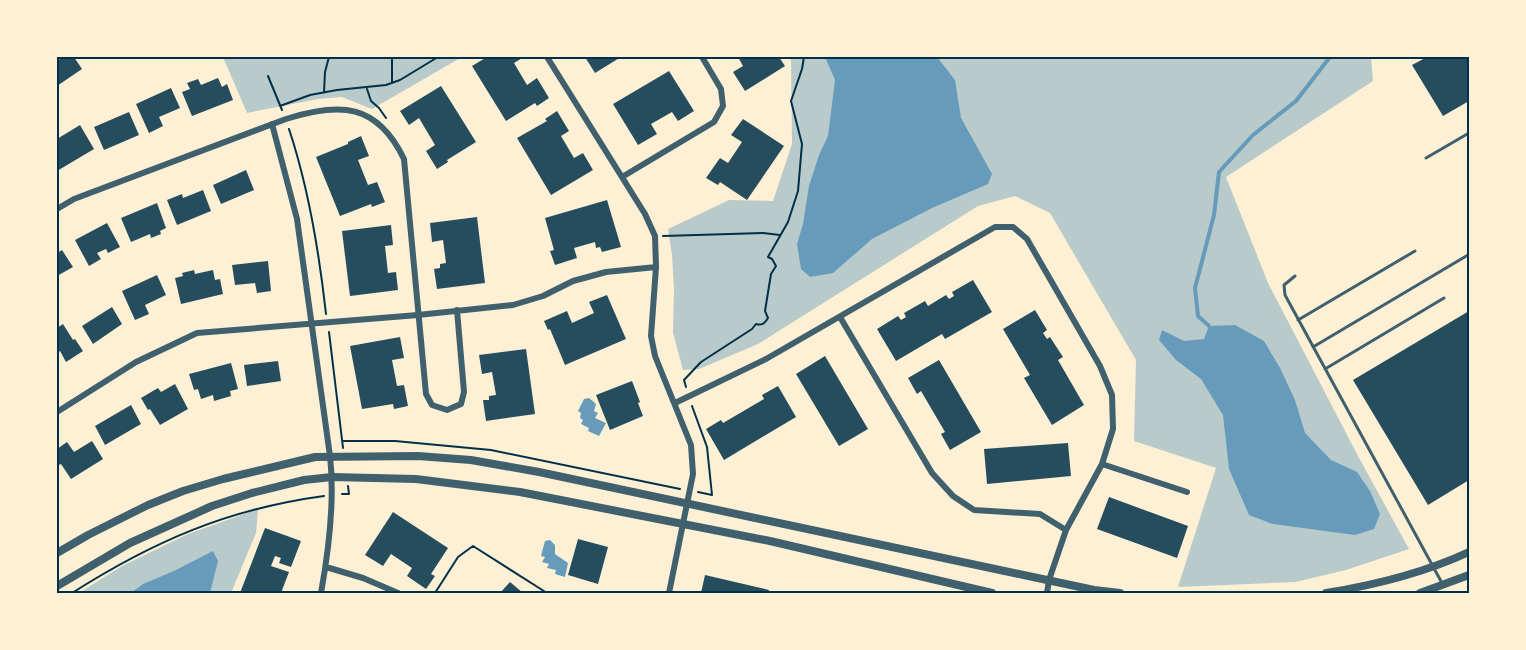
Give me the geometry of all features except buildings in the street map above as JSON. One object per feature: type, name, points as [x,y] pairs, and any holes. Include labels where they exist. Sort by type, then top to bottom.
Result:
[{"type":"street","points":[[547,57],[645,214],[655,236],[656,267],[651,336],[656,356],[691,445],[693,474],[669,593]]},
{"type":"street","points":[[622,177],[714,122],[723,106],[721,88],[702,57]]},
{"type":"street","points":[[57,209],[74,199],[272,124],[312,111],[339,108],[364,115],[380,124],[394,139],[404,159],[426,394],[432,405],[447,410],[461,404],[464,392],[457,310]]},
{"type":"street","points":[[272,124],[297,219],[330,456],[332,495],[326,567],[321,593]]},
{"type":"street","points":[[675,403],[766,360],[995,227],[1013,227],[1027,238],[1100,366],[1112,395],[1113,429],[1102,464],[1066,530],[1049,580],[1047,593]]},
{"type":"street","points":[[57,412],[136,362],[197,333],[513,305],[543,296],[573,281],[606,272],[656,267]]},
{"type":"street","points":[[840,317],[932,473],[953,496],[974,510],[1040,514],[1066,530]]},
{"type":"street","points":[[57,553],[148,505],[183,491],[265,468],[315,457],[418,456],[471,460],[539,472],[872,544],[1094,590],[1120,593]]},
{"type":"street","points":[[1102,464],[1187,492]]},
{"type":"street","points":[[57,586],[130,543],[212,506],[304,480],[332,477],[416,479],[471,485],[577,503],[770,541],[992,593]]},
{"type":"street","points":[[1326,593],[1381,582],[1469,552]]},
{"type":"street","points":[[326,567],[363,578],[398,593]]},
{"type":"street","points":[[1420,593],[1469,575]]},
{"type":"lane","points":[[1426,158],[1469,134]]},
{"type":"lane","points":[[1298,320],[1414,251]]},
{"type":"lane","points":[[1313,347],[1468,255]]},
{"type":"lane","points":[[1295,276],[1284,285],[1284,289],[1298,320],[1443,585]]},
{"type":"lane","points":[[1324,369],[1444,298]]},
{"type":"path","points":[[324,93],[325,72],[329,57]]},
{"type":"path","points":[[392,57],[392,83]]},
{"type":"path","points":[[280,106],[324,93],[392,83],[438,57]]},
{"type":"path","points":[[712,495],[707,447],[684,380],[694,368],[756,324],[766,322],[768,318],[765,311],[771,274],[776,266],[772,258],[768,257],[788,222],[798,191],[802,144],[792,101],[804,57]]},
{"type":"path","points":[[268,76],[286,119],[303,170],[319,252],[343,441]]},
{"type":"path","points":[[366,88],[371,101],[386,119],[380,124]]},
{"type":"path","points":[[655,236],[763,233],[780,235]]},
{"type":"path","points":[[72,593],[117,564],[225,517],[299,499],[349,494]]},
{"type":"path","points":[[435,593],[458,557],[472,546],[547,593]]},
{"type":"shaded area","points":[[223,57],[462,57],[372,109],[342,97],[318,99],[247,113]]},
{"type":"shaded area","points":[[789,57],[1371,57],[1373,81],[1226,177],[1268,283],[1409,549],[1346,570],[1295,582],[1178,587],[1216,468],[1134,441],[1136,360],[1050,213],[1015,196],[978,206],[758,344],[699,369],[683,370],[673,333],[674,289],[668,229],[729,200],[773,201],[792,144],[791,60]]},
{"type":"shaded area","points":[[258,509],[256,533],[231,593],[79,593],[122,566],[188,534]]},
{"type":"water","points":[[825,57],[937,57],[955,80],[961,118],[992,174],[988,184],[932,208],[872,239],[833,273],[810,277],[801,269],[797,244],[803,224],[809,186],[828,136],[835,80]]},
{"type":"water","points":[[1235,325],[1264,341],[1295,400],[1305,433],[1331,460],[1357,472],[1370,491],[1380,514],[1374,529],[1355,535],[1273,524],[1249,515],[1229,469],[1223,415],[1201,379],[1176,360],[1159,340],[1162,330],[1184,341],[1204,339],[1209,326]]},
{"type":"water","points":[[589,398],[596,404],[594,411],[598,413],[595,418],[606,423],[599,436],[588,431],[589,428],[581,424],[583,420],[578,411],[584,399]]},
{"type":"water","points":[[550,540],[555,545],[555,554],[568,563],[565,577],[555,574],[556,570],[547,568],[549,564],[542,562],[545,557],[541,556],[545,541]]},
{"type":"water","points":[[213,551],[218,561],[210,593],[131,593],[143,584]]},
{"type":"waterway","points":[[1209,326],[1198,316],[1195,288],[1214,215],[1219,172],[1253,135],[1296,101],[1330,57]]}]
